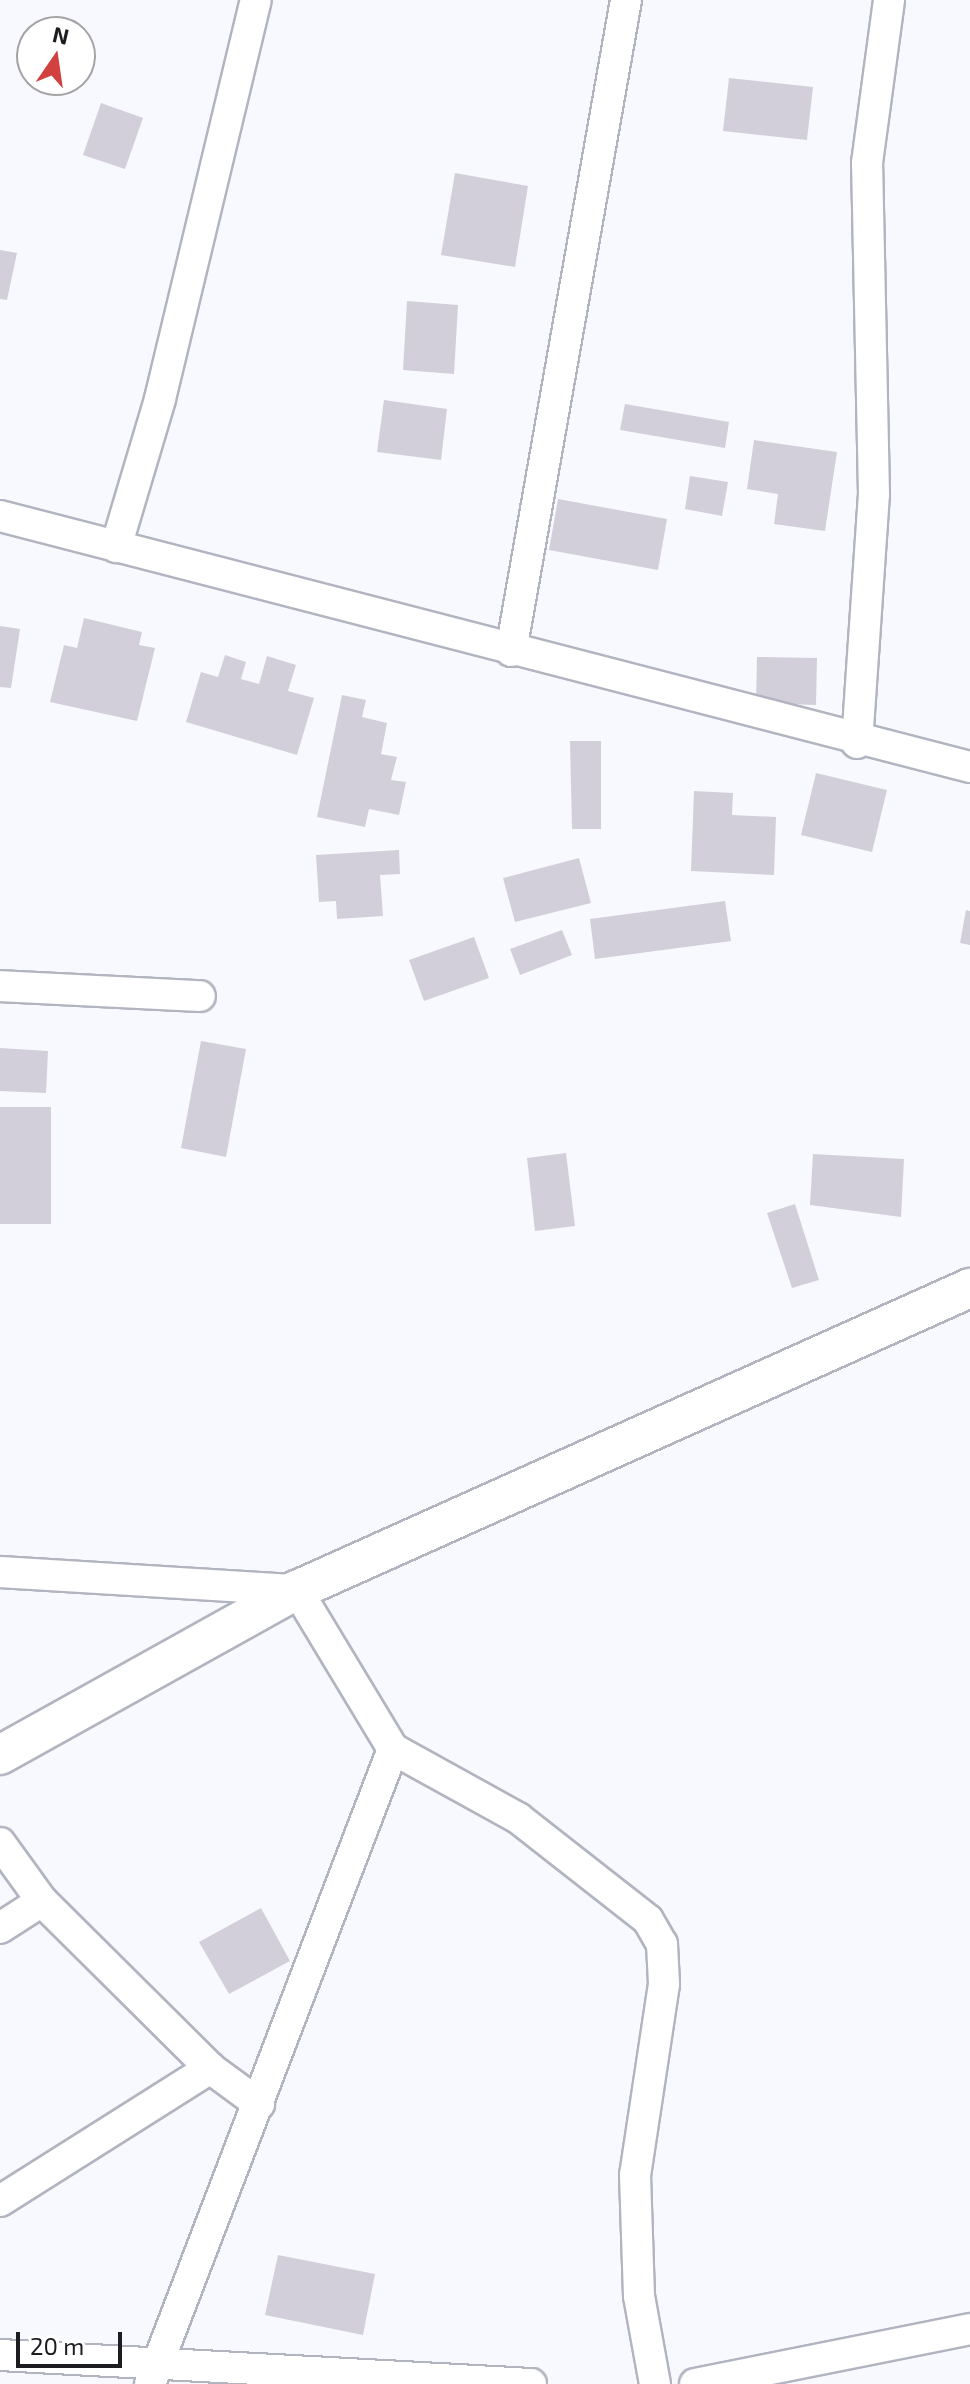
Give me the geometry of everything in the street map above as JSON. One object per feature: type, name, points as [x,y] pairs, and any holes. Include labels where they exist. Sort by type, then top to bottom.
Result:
[{"type":"street","points":[[116,547],[160,399],[256,0]]},
{"type":"street","points":[[511,651],[626,0]]},
{"type":"street","points":[[857,743],[874,494],[867,163],[889,0]]},
{"type":"street","points":[[0,516],[857,743],[970,767]]},
{"type":"street","points":[[0,986],[200,996]]},
{"type":"street","points":[[0,1755],[297,1590],[970,1290]]},
{"type":"street","points":[[0,1572],[297,1590]]},
{"type":"street","points":[[297,1590],[393,1749],[518,1818],[648,1920],[662,1944],[664,1984],[635,2175],[639,2296],[655,2384]]},
{"type":"street","points":[[153,2373],[393,1749]]},
{"type":"street","points":[[0,1843],[42,1901],[210,2068],[259,2104]]},
{"type":"street","points":[[0,1928],[42,1901]]},
{"type":"street","points":[[0,2201],[210,2068]]},
{"type":"street","points":[[695,2384],[970,2329]]},
{"type":"street","points":[[0,2355],[153,2373],[531,2384]]},
{"type":"building","points":[[729,78],[813,87],[807,140],[723,131]]},
{"type":"building","points":[[101,103],[143,118],[125,169],[83,155]]},
{"type":"building","points":[[455,173],[528,186],[515,267],[441,255]]},
{"type":"building","points":[[0,250],[17,253],[7,300],[0,299]]},
{"type":"building","points":[[407,301],[458,305],[454,374],[403,370]]},
{"type":"building","points":[[384,400],[447,409],[441,460],[377,452]]},
{"type":"building","points":[[625,404],[729,422],[725,448],[620,430]]},
{"type":"building","points":[[754,440],[837,452],[825,531],[774,524],[778,494],[747,489]]},
{"type":"building","points":[[690,476],[728,482],[722,516],[685,509]]},
{"type":"building","points":[[558,499],[667,519],[658,570],[549,550]]},
{"type":"building","points":[[84,618],[142,632],[139,645],[155,648],[137,721],[50,702],[64,645],[77,648]]},
{"type":"building","points":[[0,626],[20,629],[11,688],[0,687]]},
{"type":"building","points":[[225,655],[246,662],[241,679],[259,684],[267,656],[296,665],[288,691],[314,698],[297,755],[186,722],[201,672],[218,677]]},
{"type":"building","points":[[757,657],[817,658],[816,705],[756,703]]},
{"type":"building","points":[[342,695],[366,700],[362,717],[387,723],[381,754],[397,757],[391,780],[406,782],[399,815],[369,809],[365,827],[317,817]]},
{"type":"building","points":[[570,741],[601,741],[601,829],[572,829]]},
{"type":"building","points":[[816,773],[887,790],[872,852],[801,835]]},
{"type":"building","points":[[694,791],[733,793],[732,815],[776,817],[774,875],[691,871]]},
{"type":"building","points":[[399,850],[400,874],[380,875],[383,916],[337,919],[336,901],[319,902],[316,855]]},
{"type":"building","points":[[579,858],[591,903],[515,922],[503,878]]},
{"type":"building","points":[[725,901],[731,941],[595,959],[590,919]]},
{"type":"building","points":[[966,910],[970,911],[970,945],[960,943]]},
{"type":"building","points":[[562,930],[572,955],[520,975],[510,949]]},
{"type":"building","points":[[474,937],[489,978],[424,1001],[409,960]]},
{"type":"building","points":[[201,1041],[246,1049],[226,1157],[181,1148]]},
{"type":"building","points":[[0,1048],[48,1051],[46,1093],[0,1091]]},
{"type":"building","points":[[0,1107],[51,1107],[51,1224],[0,1224]]},
{"type":"building","points":[[566,1153],[575,1226],[535,1231],[527,1158]]},
{"type":"building","points":[[813,1154],[904,1159],[901,1217],[810,1205]]},
{"type":"building","points":[[795,1204],[819,1280],[792,1288],[767,1213]]},
{"type":"building","points":[[261,1908],[290,1961],[229,1994],[199,1942]]},
{"type":"building","points":[[278,2255],[375,2274],[363,2335],[265,2315]]}]
